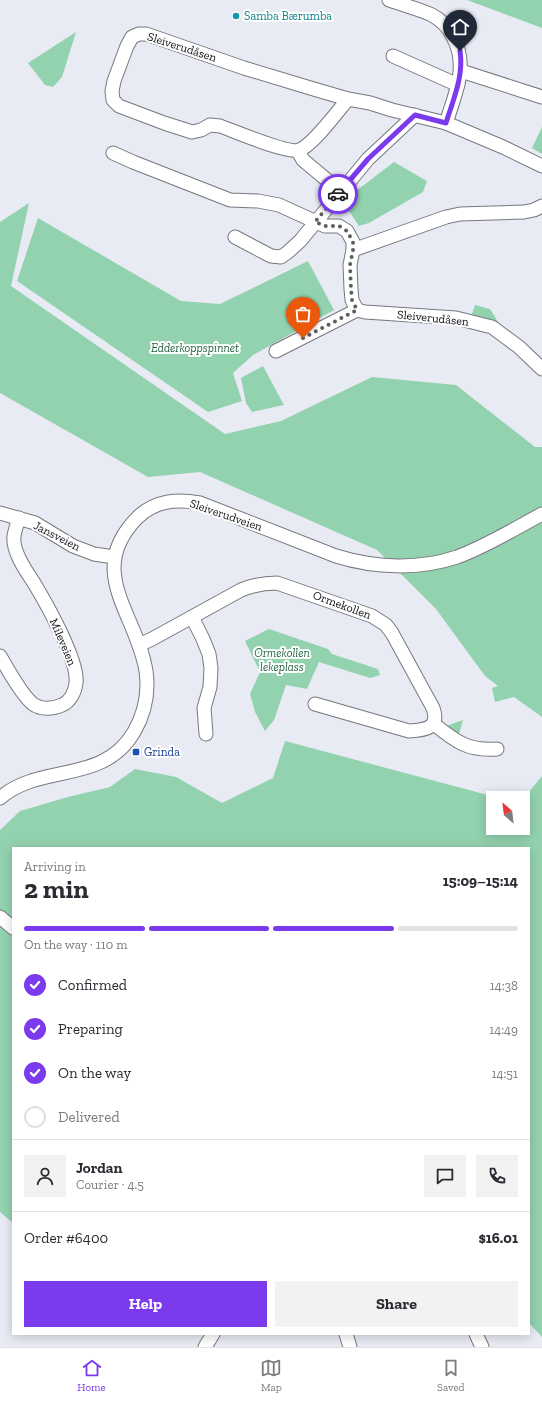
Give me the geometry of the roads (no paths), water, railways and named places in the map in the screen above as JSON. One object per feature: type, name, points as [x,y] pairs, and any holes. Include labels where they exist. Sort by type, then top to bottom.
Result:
[{"type":"street","points":[[389,0],[432,15],[451,32],[460,51],[461,71],[446,123]]},
{"type":"street","name":"Sleiverudåsen","points":[[298,151],[285,149],[220,126],[210,126],[192,132],[119,106],[113,100],[112,91],[119,67],[132,37],[139,34],[146,34],[244,68],[348,99],[370,103],[446,123],[503,147],[542,166]]},
{"type":"street","points":[[393,56],[458,85]]},
{"type":"street","points":[[461,71],[542,97]]},
{"type":"street","points":[[340,191],[303,160],[298,151],[308,146],[348,99]]},
{"type":"street","points":[[235,237],[271,256],[281,257],[300,241],[368,159],[415,115]]},
{"type":"street","points":[[113,153],[230,200],[258,201],[279,205],[325,226],[339,226],[347,231],[353,242],[350,265],[351,289],[352,300],[357,310],[276,351]]},
{"type":"street","points":[[353,250],[460,214],[524,212],[534,210],[542,206]]},
{"type":"street","name":"Sleiverudåsen","points":[[357,310],[365,312],[456,318],[492,328],[519,346],[542,369]]},
{"type":"street","name":"Sleiverudveien","points":[[0,798],[10,791],[32,782],[90,768],[104,761],[123,747],[134,733],[142,715],[146,699],[146,673],[144,660],[139,645],[119,595],[115,580],[114,558],[119,543],[133,522],[143,512],[154,506],[170,501],[184,500],[221,511],[336,556],[357,562],[403,566],[434,562],[456,557],[482,546],[542,514]]},
{"type":"street","name":"Jansveien","points":[[0,513],[35,523],[73,546],[94,554],[114,558]]},
{"type":"street","name":"Mileveien","points":[[0,656],[32,703],[41,708],[56,708],[66,703],[72,696],[77,683],[75,669],[70,654],[46,604],[23,566],[16,549],[14,537],[19,518]]},
{"type":"street","name":"Ormekollen","points":[[139,645],[241,590],[265,584],[277,584],[291,587],[372,616],[386,625],[392,633],[433,708],[436,715],[434,724]]},
{"type":"street","points":[[192,617],[209,654],[211,668],[210,687],[204,708],[206,734]]},
{"type":"street","points":[[316,704],[349,715],[409,731],[429,728],[434,724],[463,745],[474,749],[497,749]]},
{"type":"street","points":[[0,917],[12,927]]},
{"type":"street","points":[[205,1347],[212,1335]]},
{"type":"street","points":[[346,1335],[350,1347]]},
{"type":"street","points":[[476,1335],[482,1347]]},
{"type":"place","name":"Samba Bærumba","points":[[236,16]]},
{"type":"place","name":"Grinda","points":[[136,752]]},
{"type":"park label","name":"Edderkoppspinnet","points":[[195,348]]},
{"type":"park label","name":"Ormekollen lekeplass","points":[[282,660]]}]
